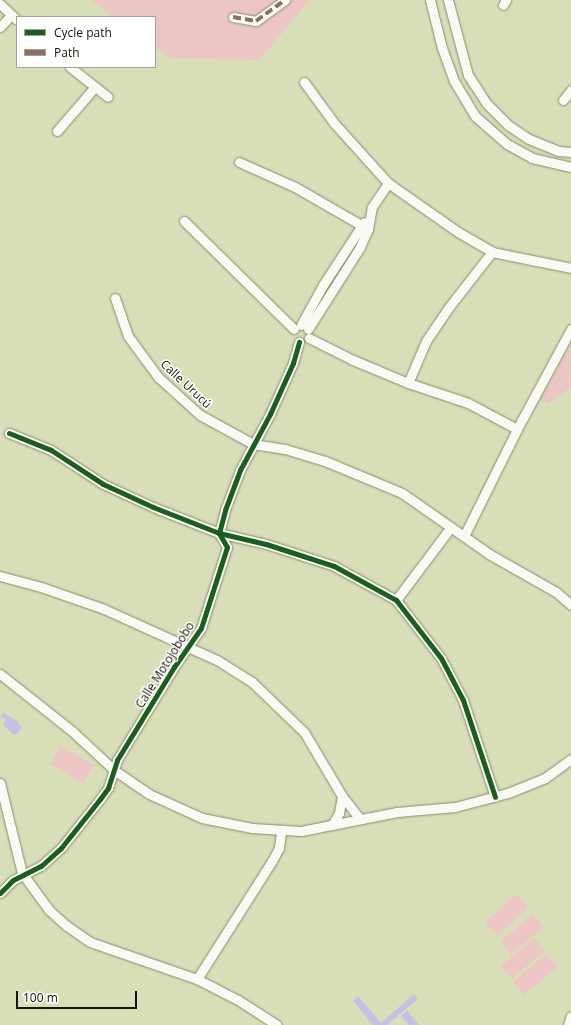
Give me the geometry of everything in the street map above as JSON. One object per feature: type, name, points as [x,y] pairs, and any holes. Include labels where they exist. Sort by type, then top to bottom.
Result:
[{"type":"street","points":[[233,16],[256,21],[285,0]]},
{"type":"street","points":[[430,0],[441,41],[463,99],[490,131],[532,158],[571,167]]},
{"type":"street","points":[[448,0],[456,36],[468,75],[487,104],[508,125],[529,139],[559,151],[571,152]]},
{"type":"street","points":[[0,4],[14,18],[0,27]]},
{"type":"street","points":[[434,19],[452,18]]},
{"type":"street","points":[[441,41],[456,36]]},
{"type":"street","points":[[71,68],[94,88],[108,97]]},
{"type":"street","points":[[304,82],[334,123],[388,184],[458,232],[492,252],[542,264],[571,268]]},
{"type":"street","points":[[57,131],[94,88]]},
{"type":"street","points":[[563,100],[571,90]]},
{"type":"street","points":[[239,162],[296,187],[364,227]]},
{"type":"street","points":[[299,342],[293,337],[303,330],[360,247],[364,227],[368,218],[388,184]]},
{"type":"street","points":[[184,221],[303,330],[352,360],[408,383],[468,403],[517,429]]},
{"type":"street","points":[[408,383],[426,341],[449,306],[492,252]]},
{"type":"street","name":"Calle Urucú","points":[[115,298],[128,336],[158,377],[200,415],[253,444],[312,457],[402,492],[489,554],[556,592],[571,604]]},
{"type":"street","points":[[299,342],[304,342],[303,330]]},
{"type":"street","points":[[464,536],[517,429],[570,334]]},
{"type":"street","points":[[219,533],[240,470],[270,414],[293,362],[299,342]]},
{"type":"street","points":[[9,433],[51,450],[103,484],[219,533],[266,544],[334,566],[396,600],[440,658],[463,700],[495,797]]},
{"type":"street","points":[[396,600],[451,527]]},
{"type":"street","name":"Calle Motojobobo","points":[[0,893],[22,873],[41,866],[61,848],[108,788],[114,770],[156,695],[201,628],[221,570],[227,547],[219,533]]},
{"type":"street","points":[[0,576],[41,587],[104,609],[188,649],[217,660],[252,682],[277,704],[304,732],[342,796],[359,818]]},
{"type":"street","points":[[0,674],[72,731],[114,770],[149,794],[202,818],[281,832],[332,825],[359,818],[455,807],[495,797],[545,778],[571,759]]},
{"type":"street","points":[[0,783],[22,873],[49,910],[90,942],[198,979],[238,1000],[275,1024]]},
{"type":"street","points":[[332,825],[341,807],[342,796]]},
{"type":"street","points":[[198,979],[272,861],[279,848],[281,832]]},
{"type":"street","points":[[568,1025],[571,1016]]},
{"type":"shaded area","points":[[90,0],[310,0],[259,60],[169,58],[156,49],[156,16],[112,16]]},
{"type":"shaded area","points":[[570,343],[571,387],[548,404],[541,400]]},
{"type":"shaded area","points":[[3,713],[19,722],[18,724],[22,727],[18,733],[14,735],[3,725],[6,720],[1,717]]},
{"type":"shaded area","points":[[61,746],[94,765],[83,783],[50,764]]},
{"type":"shaded area","points":[[516,894],[528,907],[498,936],[485,923]]},
{"type":"shaded area","points":[[533,914],[544,927],[512,954],[501,941]]},
{"type":"shaded area","points":[[534,938],[545,951],[512,979],[501,966]]},
{"type":"shaded area","points":[[546,954],[557,967],[524,995],[513,982]]},
{"type":"shaded area","points":[[414,994],[418,999],[387,1025],[373,1025],[353,1001],[358,996],[381,1023]]},
{"type":"shaded area","points":[[407,1010],[419,1025],[409,1025],[401,1016]]},
{"type":"marked path","points":[[233,17],[256,21],[285,0]]},
{"type":"cycle path","points":[[0,893],[13,880],[41,866],[61,848],[100,799],[108,788],[117,760],[174,667],[201,628],[227,547],[219,533],[225,510],[240,470],[270,414],[293,363],[299,342]]},
{"type":"cycle path","points":[[9,433],[51,450],[103,484],[153,507],[219,533],[266,544],[334,566],[396,600],[441,658],[463,700],[495,797]]}]
